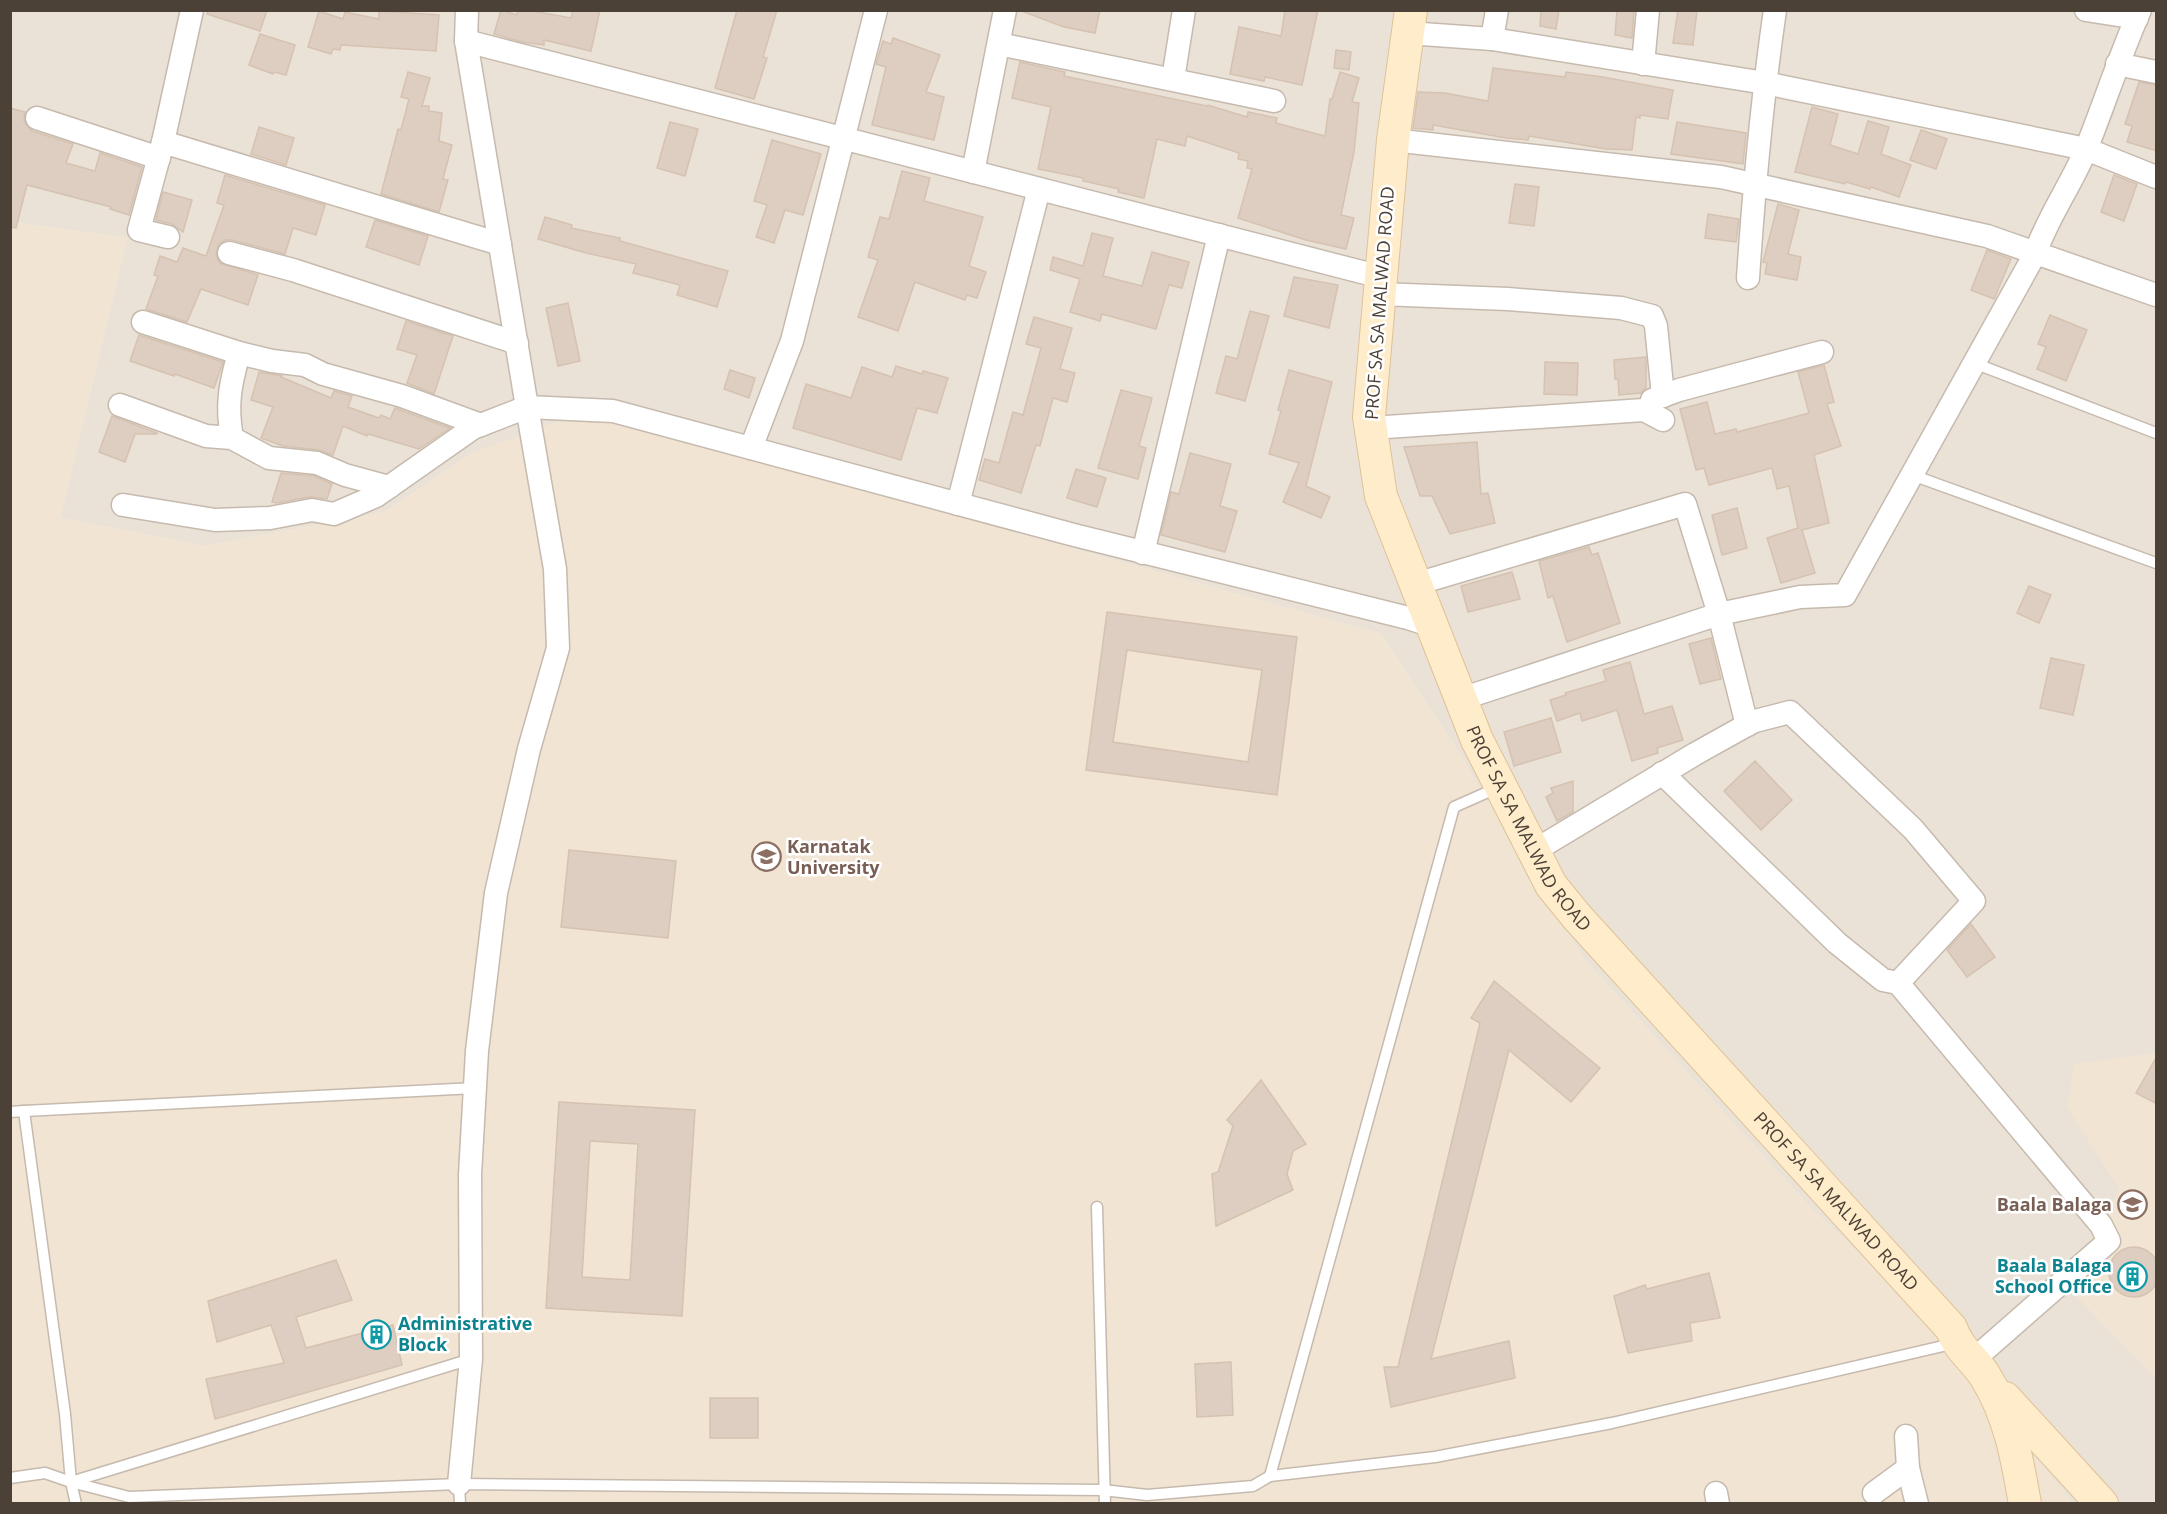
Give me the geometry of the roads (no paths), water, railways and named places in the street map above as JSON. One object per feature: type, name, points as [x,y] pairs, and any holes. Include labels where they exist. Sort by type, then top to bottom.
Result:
[{"type":"street","points":[[168,237],[139,230],[161,150],[192,10]]},
{"type":"street","points":[[459,1494],[471,1359],[470,1175],[477,1050],[495,893],[529,749],[558,648],[555,569],[466,41],[467,10]]},
{"type":"street","points":[[751,448],[792,341],[876,10]]},
{"type":"street","points":[[973,172],[1005,10]]},
{"type":"street","points":[[1173,79],[1184,10]]},
{"type":"street","points":[[1492,39],[1497,10]]},
{"type":"street","points":[[1643,64],[1648,10]]},
{"type":"street","points":[[1748,278],[1754,184],[1775,10]]},
{"type":"street","points":[[1461,699],[1719,614],[1800,597],[1845,595],[2035,254],[2044,229],[2086,149],[2138,14],[2086,10]]},
{"type":"street","points":[[1409,22],[1492,39],[1765,83],[2086,149],[2157,177]]},
{"type":"street","name":"PROF SA SA MALWAD ROAD","points":[[1409,22],[1393,140],[1370,417],[1371,428],[1381,496],[1477,740],[1551,885],[1577,917],[1951,1328],[2012,1432],[2025,1503]]},
{"type":"street","points":[[466,41],[1218,235],[1381,286],[1622,308],[1652,316],[1656,326],[1664,396]]},
{"type":"street","points":[[999,44],[1274,101]]},
{"type":"street","points":[[2117,64],[2157,72]]},
{"type":"street","points":[[37,118],[500,244]]},
{"type":"street","points":[[1393,140],[1686,173],[1754,184],[1987,236],[2157,295]]},
{"type":"street","points":[[958,504],[1040,189]]},
{"type":"street","points":[[1143,553],[1218,235]]},
{"type":"street","points":[[229,253],[293,270],[517,343]]},
{"type":"street","points":[[143,322],[239,353],[272,361],[305,365],[322,374],[402,396],[481,425]]},
{"type":"street","points":[[1371,428],[1654,415],[1648,402],[1822,352]]},
{"type":"street","points":[[232,438],[228,415],[228,396],[239,353]]},
{"type":"street","points":[[120,405],[206,436],[232,438],[269,458],[317,463],[345,475],[389,486]]},
{"type":"street","points":[[123,505],[215,520],[270,518],[312,510],[334,514],[376,496],[454,441],[481,425],[527,407],[613,411],[1143,553],[1408,618],[1432,626]]},
{"type":"street","points":[[1416,584],[1685,504],[1719,614],[1747,725]]},
{"type":"street","points":[[1534,851],[1662,773],[1747,725],[1790,712],[1913,829],[1974,902],[1898,983]]},
{"type":"street","points":[[1662,773],[1837,943],[1884,980],[1898,983],[2101,1225],[2109,1241],[1971,1360],[2102,1503]]},
{"type":"street","points":[[1906,1436],[1908,1468],[1917,1503]]},
{"type":"street","points":[[1874,1493],[1908,1468]]},
{"type":"lane","points":[[1974,363],[2157,433]]},
{"type":"lane","points":[[1912,475],[2157,563]]},
{"type":"lane","points":[[1270,1476],[1454,807],[1501,787]]},
{"type":"lane","points":[[10,1112],[475,1088]]},
{"type":"lane","points":[[24,1111],[65,1414],[71,1482],[76,1503]]},
{"type":"lane","points":[[1097,1207],[1105,1503]]},
{"type":"lane","points":[[71,1482],[471,1359]]},
{"type":"lane","points":[[10,1478],[45,1473],[129,1497],[1103,1490],[1147,1495],[1253,1486],[1270,1476],[1434,1457],[1612,1423],[1971,1360]]},
{"type":"place","name":"Karnatak University","points":[[766,857]]},
{"type":"place","name":"Baala Balaga","points":[[2133,1205]]},
{"type":"place","name":"Baala Balaga School Office","points":[[2133,1276]]},
{"type":"place","name":"Administrative Block","points":[[377,1334]]}]
